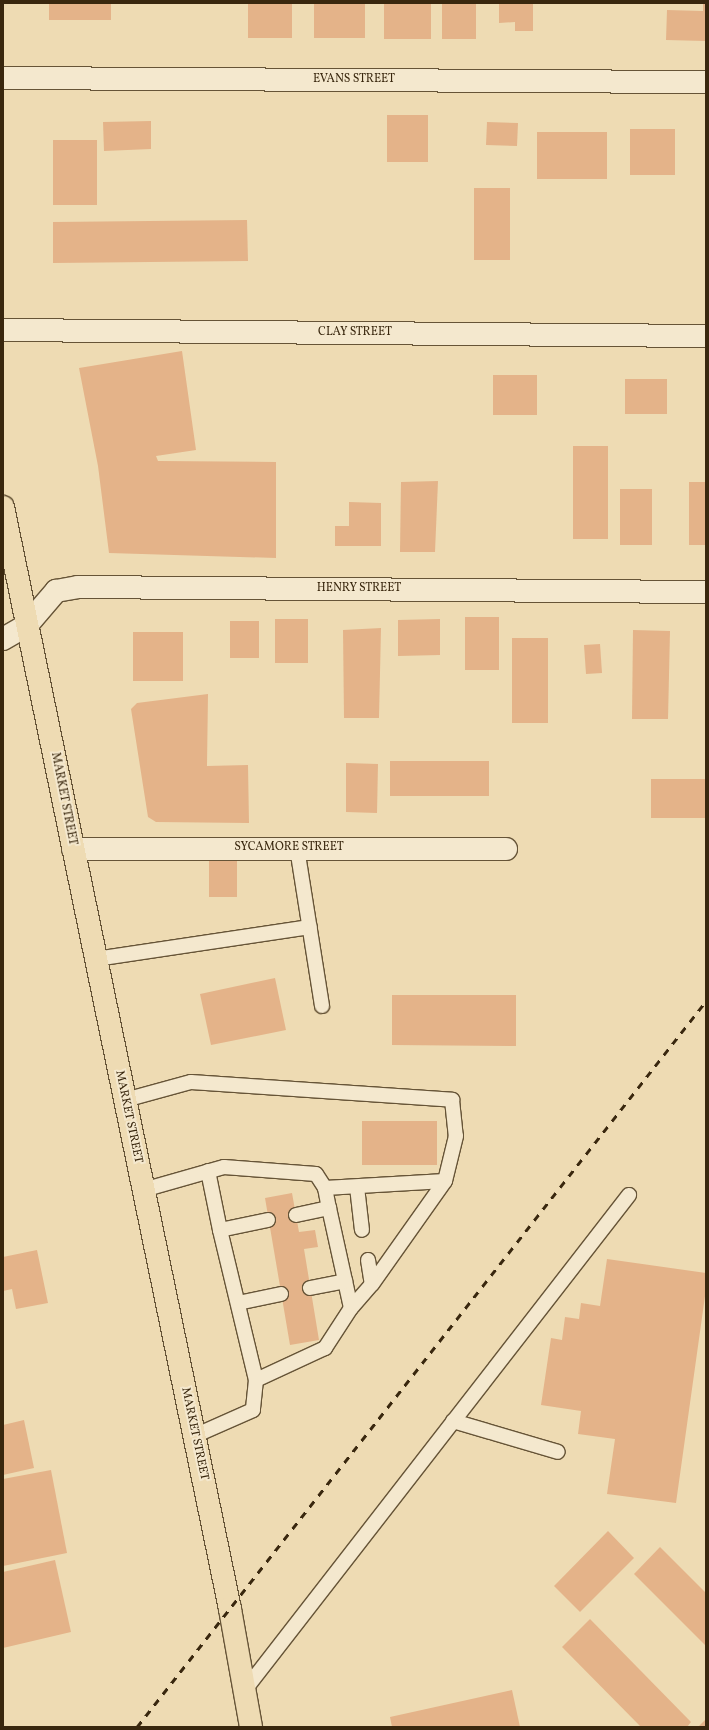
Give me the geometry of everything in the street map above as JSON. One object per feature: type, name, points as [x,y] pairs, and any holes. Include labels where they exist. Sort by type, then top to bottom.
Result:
[{"type":"main road","name":"MARKET STREET","points":[[3,507],[230,1609],[251,1727]]},
{"type":"street","name":"EVANS STREET","points":[[3,78],[706,82]]},
{"type":"street","name":"CLAY STREET","points":[[3,330],[706,336]]},
{"type":"street","name":"HENRY STREET","points":[[3,639],[27,625],[56,591],[78,587],[706,592]]},
{"type":"street","name":"SYCAMORE STREET","points":[[73,849],[506,849]]},
{"type":"lane","points":[[297,848],[322,1006]]},
{"type":"lane","points":[[96,959],[310,927]]},
{"type":"lane","points":[[125,1100],[191,1082],[452,1100],[456,1136],[445,1181],[372,1284],[351,1308],[325,1348],[256,1380]]},
{"type":"lane","points":[[143,1190],[224,1167],[316,1174],[325,1188],[351,1308]]},
{"type":"lane","points":[[194,1436],[253,1410],[256,1380],[220,1230],[208,1171]]},
{"type":"lane","points":[[325,1188],[445,1181]]},
{"type":"lane","points":[[357,1187],[362,1230]]},
{"type":"lane","points":[[244,1691],[629,1195]]},
{"type":"lane","points":[[296,1215],[329,1208]]},
{"type":"lane","points":[[220,1230],[268,1220]]},
{"type":"lane","points":[[368,1260],[372,1284]]},
{"type":"lane","points":[[310,1288],[345,1281]]},
{"type":"lane","points":[[238,1303],[281,1294]]},
{"type":"lane","points":[[454,1421],[558,1452]]},
{"type":"building","points":[[49,3],[111,3],[111,20],[49,20]]},
{"type":"building","points":[[248,3],[292,3],[292,38],[248,38]]},
{"type":"building","points":[[314,3],[365,3],[365,38],[314,38]]},
{"type":"building","points":[[384,3],[431,3],[431,39],[384,39]]},
{"type":"building","points":[[442,3],[476,3],[476,39],[442,39]]},
{"type":"building","points":[[499,3],[533,3],[533,31],[515,31],[515,22],[499,23]]},
{"type":"building","points":[[703,4],[706,4],[706,41],[666,40],[667,10],[703,11]]},
{"type":"building","points":[[387,115],[428,115],[428,162],[387,162]]},
{"type":"building","points":[[151,121],[151,149],[104,151],[103,122]]},
{"type":"building","points":[[487,122],[518,123],[517,146],[486,145]]},
{"type":"building","points":[[630,129],[675,129],[675,175],[630,175]]},
{"type":"building","points":[[537,132],[607,132],[607,179],[537,179]]},
{"type":"building","points":[[53,140],[97,140],[97,205],[53,205]]},
{"type":"building","points":[[474,188],[510,188],[510,260],[474,260]]},
{"type":"building","points":[[247,220],[248,261],[53,263],[53,222]]},
{"type":"building","points":[[182,351],[196,450],[156,456],[158,461],[276,462],[276,558],[109,553],[98,466],[79,368]]},
{"type":"building","points":[[493,375],[537,375],[537,415],[493,415]]},
{"type":"building","points":[[625,379],[667,379],[667,414],[625,414]]},
{"type":"building","points":[[573,446],[608,446],[608,539],[573,539]]},
{"type":"building","points":[[438,481],[435,552],[400,552],[401,482]]},
{"type":"building","points":[[689,482],[706,482],[706,545],[689,545]]},
{"type":"building","points":[[620,489],[652,489],[652,545],[620,545]]},
{"type":"building","points":[[349,502],[381,503],[381,546],[335,546],[335,526],[349,526]]},
{"type":"building","points":[[465,617],[499,617],[499,670],[465,670]]},
{"type":"building","points":[[275,619],[308,619],[308,663],[275,663]]},
{"type":"building","points":[[440,619],[440,655],[398,656],[398,620]]},
{"type":"building","points":[[230,621],[259,621],[259,658],[230,658]]},
{"type":"building","points":[[381,628],[379,718],[344,718],[343,630]]},
{"type":"building","points":[[633,630],[670,631],[668,719],[632,719]]},
{"type":"building","points":[[133,632],[183,632],[183,681],[133,681]]},
{"type":"building","points":[[512,638],[548,638],[548,723],[512,723]]},
{"type":"building","points":[[600,644],[602,673],[586,674],[584,645]]},
{"type":"building","points":[[208,694],[207,766],[248,765],[249,823],[156,822],[148,817],[131,709],[137,703]]},
{"type":"building","points":[[390,761],[489,761],[489,796],[390,796]]},
{"type":"building","points":[[346,763],[378,764],[377,813],[346,812]]},
{"type":"building","points":[[651,779],[706,779],[706,818],[651,818]]},
{"type":"building","points":[[209,858],[237,858],[237,897],[209,897]]},
{"type":"building","points":[[275,978],[286,1030],[211,1045],[200,994]]},
{"type":"building","points":[[392,995],[516,995],[516,1046],[392,1045]]},
{"type":"building","points":[[362,1121],[437,1121],[437,1165],[362,1165]]},
{"type":"building","points":[[292,1193],[299,1232],[315,1230],[318,1247],[304,1249],[319,1340],[290,1345],[265,1198]]},
{"type":"building","points":[[37,1250],[48,1303],[16,1309],[12,1289],[3,1291],[3,1257]]},
{"type":"building","points":[[607,1259],[706,1273],[706,1289],[676,1503],[607,1494],[615,1439],[578,1434],[581,1411],[541,1405],[551,1338],[562,1340],[565,1317],[579,1319],[581,1303],[600,1306]]},
{"type":"building","points":[[24,1420],[34,1468],[3,1475],[3,1425]]},
{"type":"building","points":[[51,1470],[67,1553],[3,1566],[3,1479]]},
{"type":"building","points":[[608,1531],[634,1558],[580,1612],[554,1586]]},
{"type":"building","points":[[660,1547],[706,1593],[706,1646],[634,1574]]},
{"type":"building","points":[[55,1560],[71,1632],[3,1648],[3,1572]]},
{"type":"building","points":[[590,1619],[691,1722],[687,1727],[641,1727],[562,1647]]},
{"type":"building","points":[[512,1690],[520,1727],[392,1727],[390,1717]]},
{"type":"building","points":[[706,1719],[706,1727],[698,1727]]},
{"type":"railway","points":[[137,1727],[706,1001]]}]
